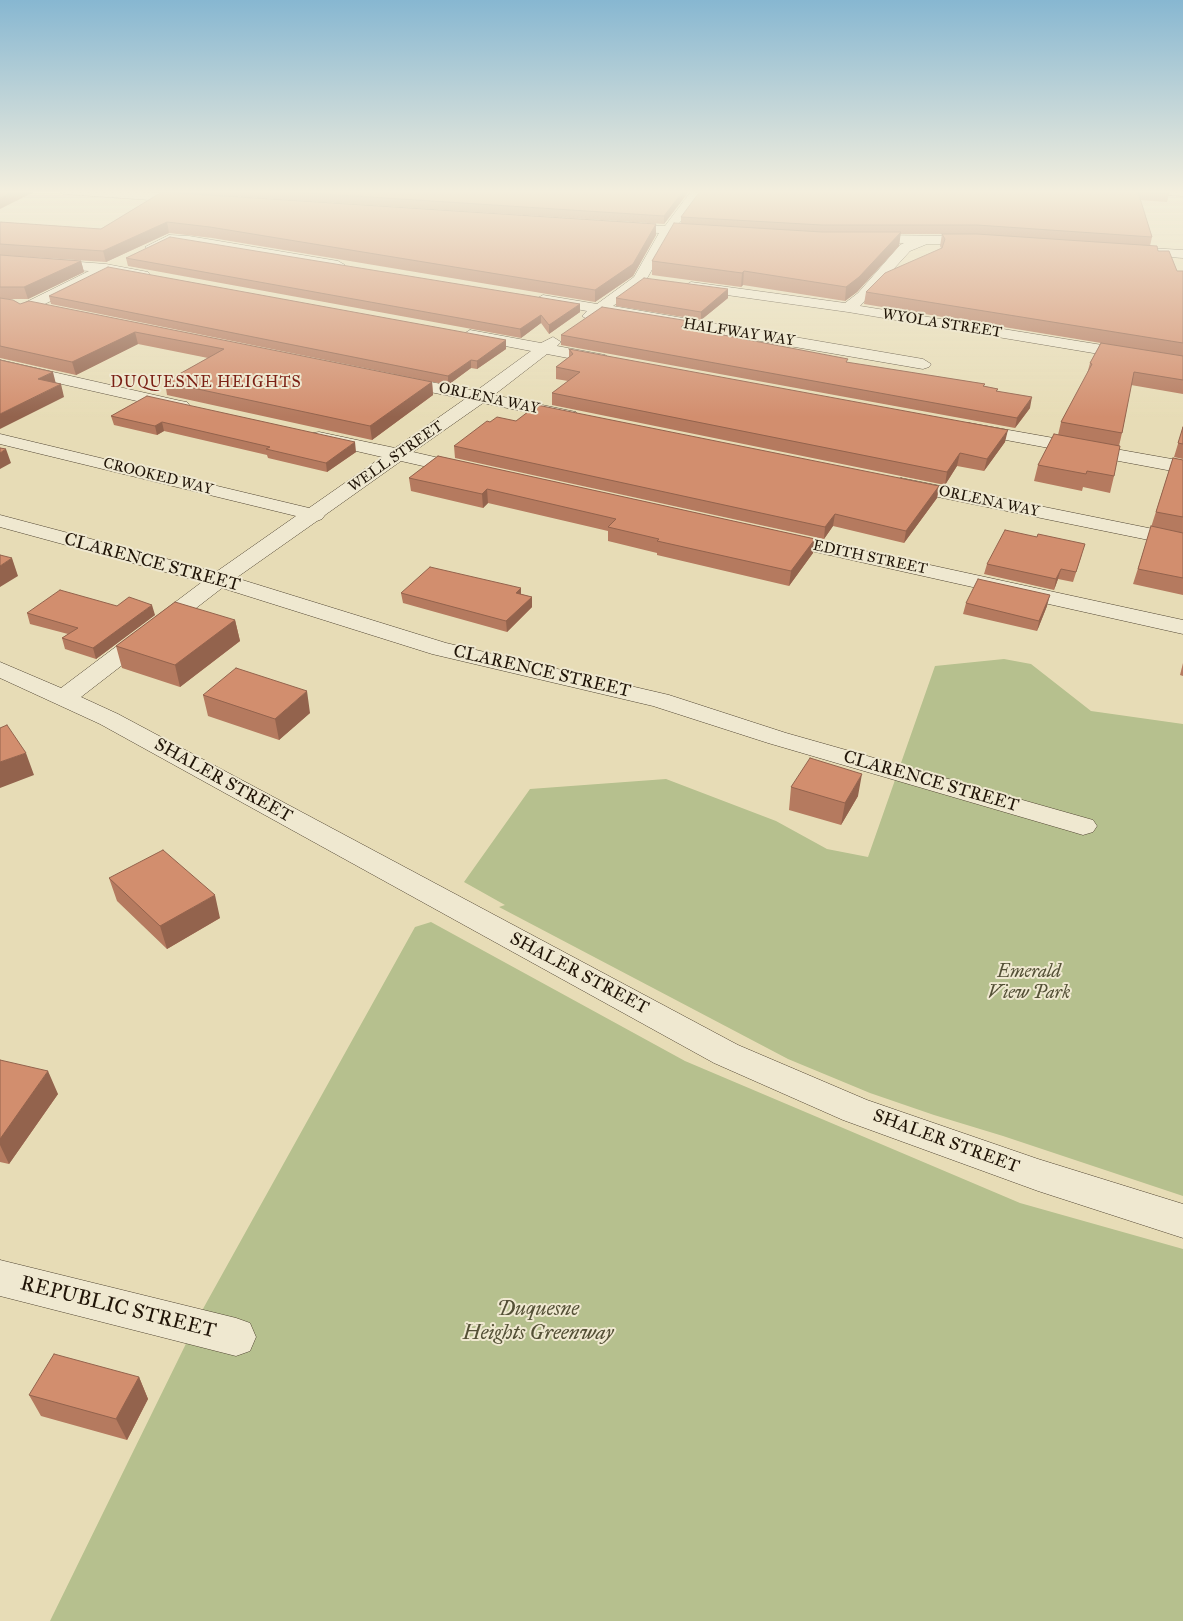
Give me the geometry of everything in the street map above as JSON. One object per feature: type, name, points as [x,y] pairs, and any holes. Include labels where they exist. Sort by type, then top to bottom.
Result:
[{"type":"street","points":[[75,266],[106,268],[154,277]]},
{"type":"street","points":[[0,321],[111,266]]},
{"type":"street","points":[[344,266],[352,267]]},
{"type":"street","name":"WELL STREET","points":[[65,697],[220,580],[399,455],[480,397],[542,349],[599,310],[640,278],[646,266]]},
{"type":"street","points":[[848,308],[863,296],[890,266]]},
{"type":"street","points":[[877,280],[910,266]]},
{"type":"street","points":[[640,278],[659,281]]},
{"type":"street","name":"WYOLA STREET","points":[[678,284],[848,308],[1183,363]]},
{"type":"street","name":"HALFWAY WAY","points":[[528,296],[599,310],[923,364]]},
{"type":"street","points":[[0,304],[30,306],[59,312]]},
{"type":"street","points":[[455,333],[620,363]]},
{"type":"street","points":[[0,365],[195,409]]},
{"type":"street","name":"ORLENA WAY","points":[[382,378],[587,419]]},
{"type":"street","points":[[950,424],[1183,467]]},
{"type":"street","points":[[302,433],[486,474]]},
{"type":"street","name":"CROOKED WAY","points":[[0,439],[315,514]]},
{"type":"street","name":"ORLENA WAY","points":[[880,479],[1183,542]]},
{"type":"street","name":"CLARENCE STREET","points":[[0,521],[220,580],[440,649],[660,700],[777,738],[1083,826]]},
{"type":"street","name":"EDITH STREET","points":[[757,534],[1183,627]]},
{"type":"street","name":"SHALER STREET","points":[[0,669],[65,697],[117,723],[726,1054],[855,1110],[1038,1175],[1183,1221]]},
{"type":"street","name":"REPUBLIC STREET","points":[[0,1278],[236,1337]]},
{"type":"green space","name":"Emerald View Park","points":[[1004,659],[1031,664],[1091,711],[1183,724],[1183,1196],[870,1093],[788,1059],[499,907],[505,905],[464,882],[530,789],[666,779],[776,821],[827,849],[868,857],[935,666]]},
{"type":"green space","name":"Duquesne Heights Greenway","points":[[431,922],[685,1061],[1020,1203],[1183,1249],[1183,1621],[50,1621],[204,1307],[415,927]]},
{"type":"building","points":[[0,266],[71,266],[24,287],[0,287]]},
{"type":"building","points":[[168,266],[345,266],[580,304],[549,325],[541,315],[520,329]]},
{"type":"building","points":[[446,266],[631,266],[595,290]]},
{"type":"building","points":[[687,266],[870,266],[846,287],[744,271],[742,273]]},
{"type":"building","points":[[902,266],[1175,266],[1177,271],[1183,271],[1183,343],[866,292],[885,273]]},
{"type":"building","points":[[108,267],[506,340],[477,361],[471,360],[448,376],[49,296]]},
{"type":"building","points":[[644,278],[728,289],[701,312],[616,298]]},
{"type":"building","points":[[0,298],[13,300],[20,304],[29,301],[432,382],[370,426],[165,382],[224,349],[135,332],[72,362],[0,346]]},
{"type":"building","points":[[602,307],[689,321],[681,327],[848,359],[846,362],[985,384],[983,386],[998,389],[996,391],[1032,397],[1017,418],[561,335]]},
{"type":"building","points":[[1101,343],[1183,356],[1183,380],[1134,372],[1122,433],[1061,422]]},
{"type":"building","points":[[569,349],[1008,430],[987,459],[960,453],[947,472],[552,393],[580,372],[556,367],[573,354]]},
{"type":"building","points":[[0,360],[53,372],[38,379],[61,384],[0,414]]},
{"type":"building","points":[[147,396],[355,442],[326,463],[266,449],[270,447],[162,422],[155,426],[111,416]]},
{"type":"building","points":[[537,405],[939,486],[906,531],[835,514],[825,527],[454,446],[487,421],[490,422],[497,417],[516,421]]},
{"type":"building","points":[[1183,427],[1183,444],[1178,443]]},
{"type":"building","points":[[1054,434],[1120,446],[1114,476],[1087,471],[1086,474],[1038,465]]},
{"type":"building","points":[[438,456],[815,539],[791,571],[657,541],[659,539],[608,527],[616,519],[487,489],[482,494],[409,478]]},
{"type":"building","points":[[1173,458],[1183,460],[1183,517],[1156,512]]},
{"type":"building","points":[[1151,526],[1183,533],[1183,578],[1138,569]]},
{"type":"building","points":[[1005,530],[1037,537],[1038,534],[1085,544],[1076,572],[1061,569],[1056,579],[987,564]]},
{"type":"building","points":[[0,555],[12,558],[0,566]]},
{"type":"building","points":[[430,567],[521,588],[516,593],[532,597],[506,621],[401,593]]},
{"type":"building","points":[[978,579],[1050,595],[1039,621],[966,603]]},
{"type":"building","points":[[60,590],[117,606],[129,597],[152,605],[93,648],[62,638],[78,628],[27,613]]},
{"type":"building","points":[[175,602],[235,620],[175,665],[116,646]]},
{"type":"building","points":[[236,668],[307,691],[275,719],[203,695]]},
{"type":"building","points":[[7,725],[26,753],[0,762],[0,728]]},
{"type":"building","points":[[810,758],[862,774],[845,803],[791,787]]},
{"type":"building","points":[[163,850],[215,895],[160,926],[109,878]]},
{"type":"building","points":[[0,1060],[48,1071],[0,1139]]},
{"type":"building","points":[[54,1354],[139,1377],[116,1419],[29,1395]]},
{"type":"district","name":"DUQUESNE HEIGHTS","points":[[206,383]]}]
